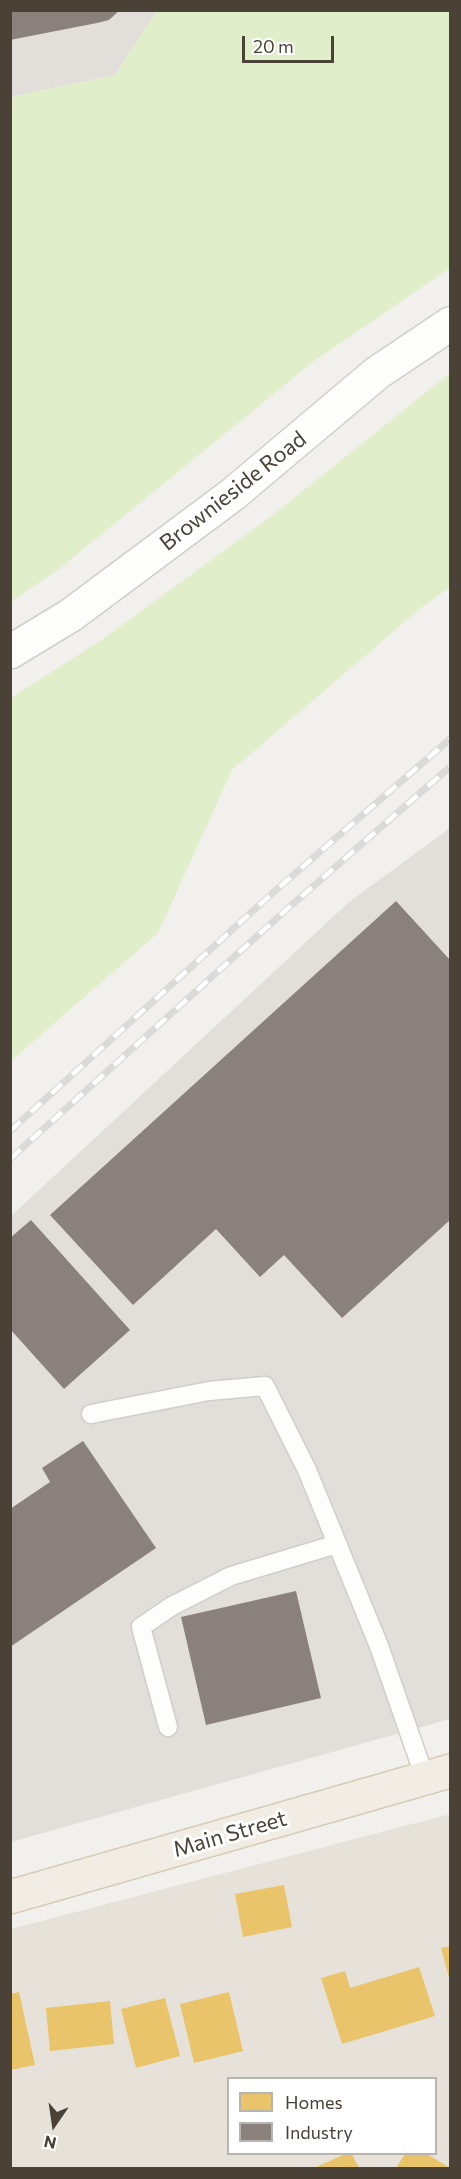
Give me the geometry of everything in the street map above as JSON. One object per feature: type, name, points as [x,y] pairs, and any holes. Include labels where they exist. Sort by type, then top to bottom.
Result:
[{"type":"main road","name":"Main Street","points":[[10,1897],[438,1775]]},
{"type":"street","name":"Brownieside Road","points":[[10,652],[70,615],[222,502],[377,373],[450,324]]},
{"type":"lane","points":[[92,1414],[209,1391],[265,1386],[307,1470],[379,1646],[438,1775]]},
{"type":"lane","points":[[168,1727],[141,1627],[172,1606],[231,1576],[337,1544]]},
{"type":"shaded area","points":[[10,11],[157,11],[115,75],[11,97]]},
{"type":"shaded area","points":[[450,828],[450,1719],[11,1842],[11,1216],[349,902]]},
{"type":"shaded area","points":[[450,1814],[450,2168],[11,2168],[11,1929]]},
{"type":"green space","points":[[157,11],[450,11],[450,268],[314,361],[59,569],[11,602],[11,97],[115,75]]},
{"type":"green space","points":[[450,373],[450,587],[422,607],[232,770],[158,933],[11,1061],[11,698],[100,641],[269,518]]},
{"type":"building: Homes","points":[[284,1885],[292,1927],[243,1937],[235,1894]]},
{"type":"building: Homes","points":[[450,1946],[450,1981],[441,1948]]},
{"type":"building: Homes","points":[[419,1967],[435,2016],[342,2044],[321,1978],[345,1971],[350,1988]]},
{"type":"building: Homes","points":[[19,1992],[35,2065],[10,2070],[10,1994]]},
{"type":"building: Homes","points":[[229,1992],[243,2051],[194,2063],[180,2004]]},
{"type":"building: Homes","points":[[165,1998],[180,2056],[136,2068],[121,2009]]},
{"type":"building: Homes","points":[[110,2001],[114,2044],[50,2051],[46,2008]]},
{"type":"building: Homes","points":[[343,2155],[352,2155],[359,2168],[314,2168]]},
{"type":"building: Homes","points":[[404,2155],[429,2155],[450,2168],[396,2168]]},
{"type":"building: Industry","points":[[10,10],[120,10],[109,20],[10,40]]},
{"type":"building: Industry","points":[[396,901],[450,960],[450,1220],[342,1318],[284,1255],[260,1277],[216,1229],[133,1305],[50,1215]]},
{"type":"building: Industry","points":[[31,1220],[130,1330],[64,1389],[10,1329],[10,1238]]},
{"type":"building: Industry","points":[[83,1441],[156,1548],[10,1647],[10,1509],[50,1482],[42,1468]]},
{"type":"building: Industry","points":[[296,1591],[321,1698],[206,1725],[181,1617]]},
{"type":"railway","points":[[10,1131],[276,890],[450,739]]},
{"type":"railway","points":[[10,1159],[286,910],[450,767]]}]
